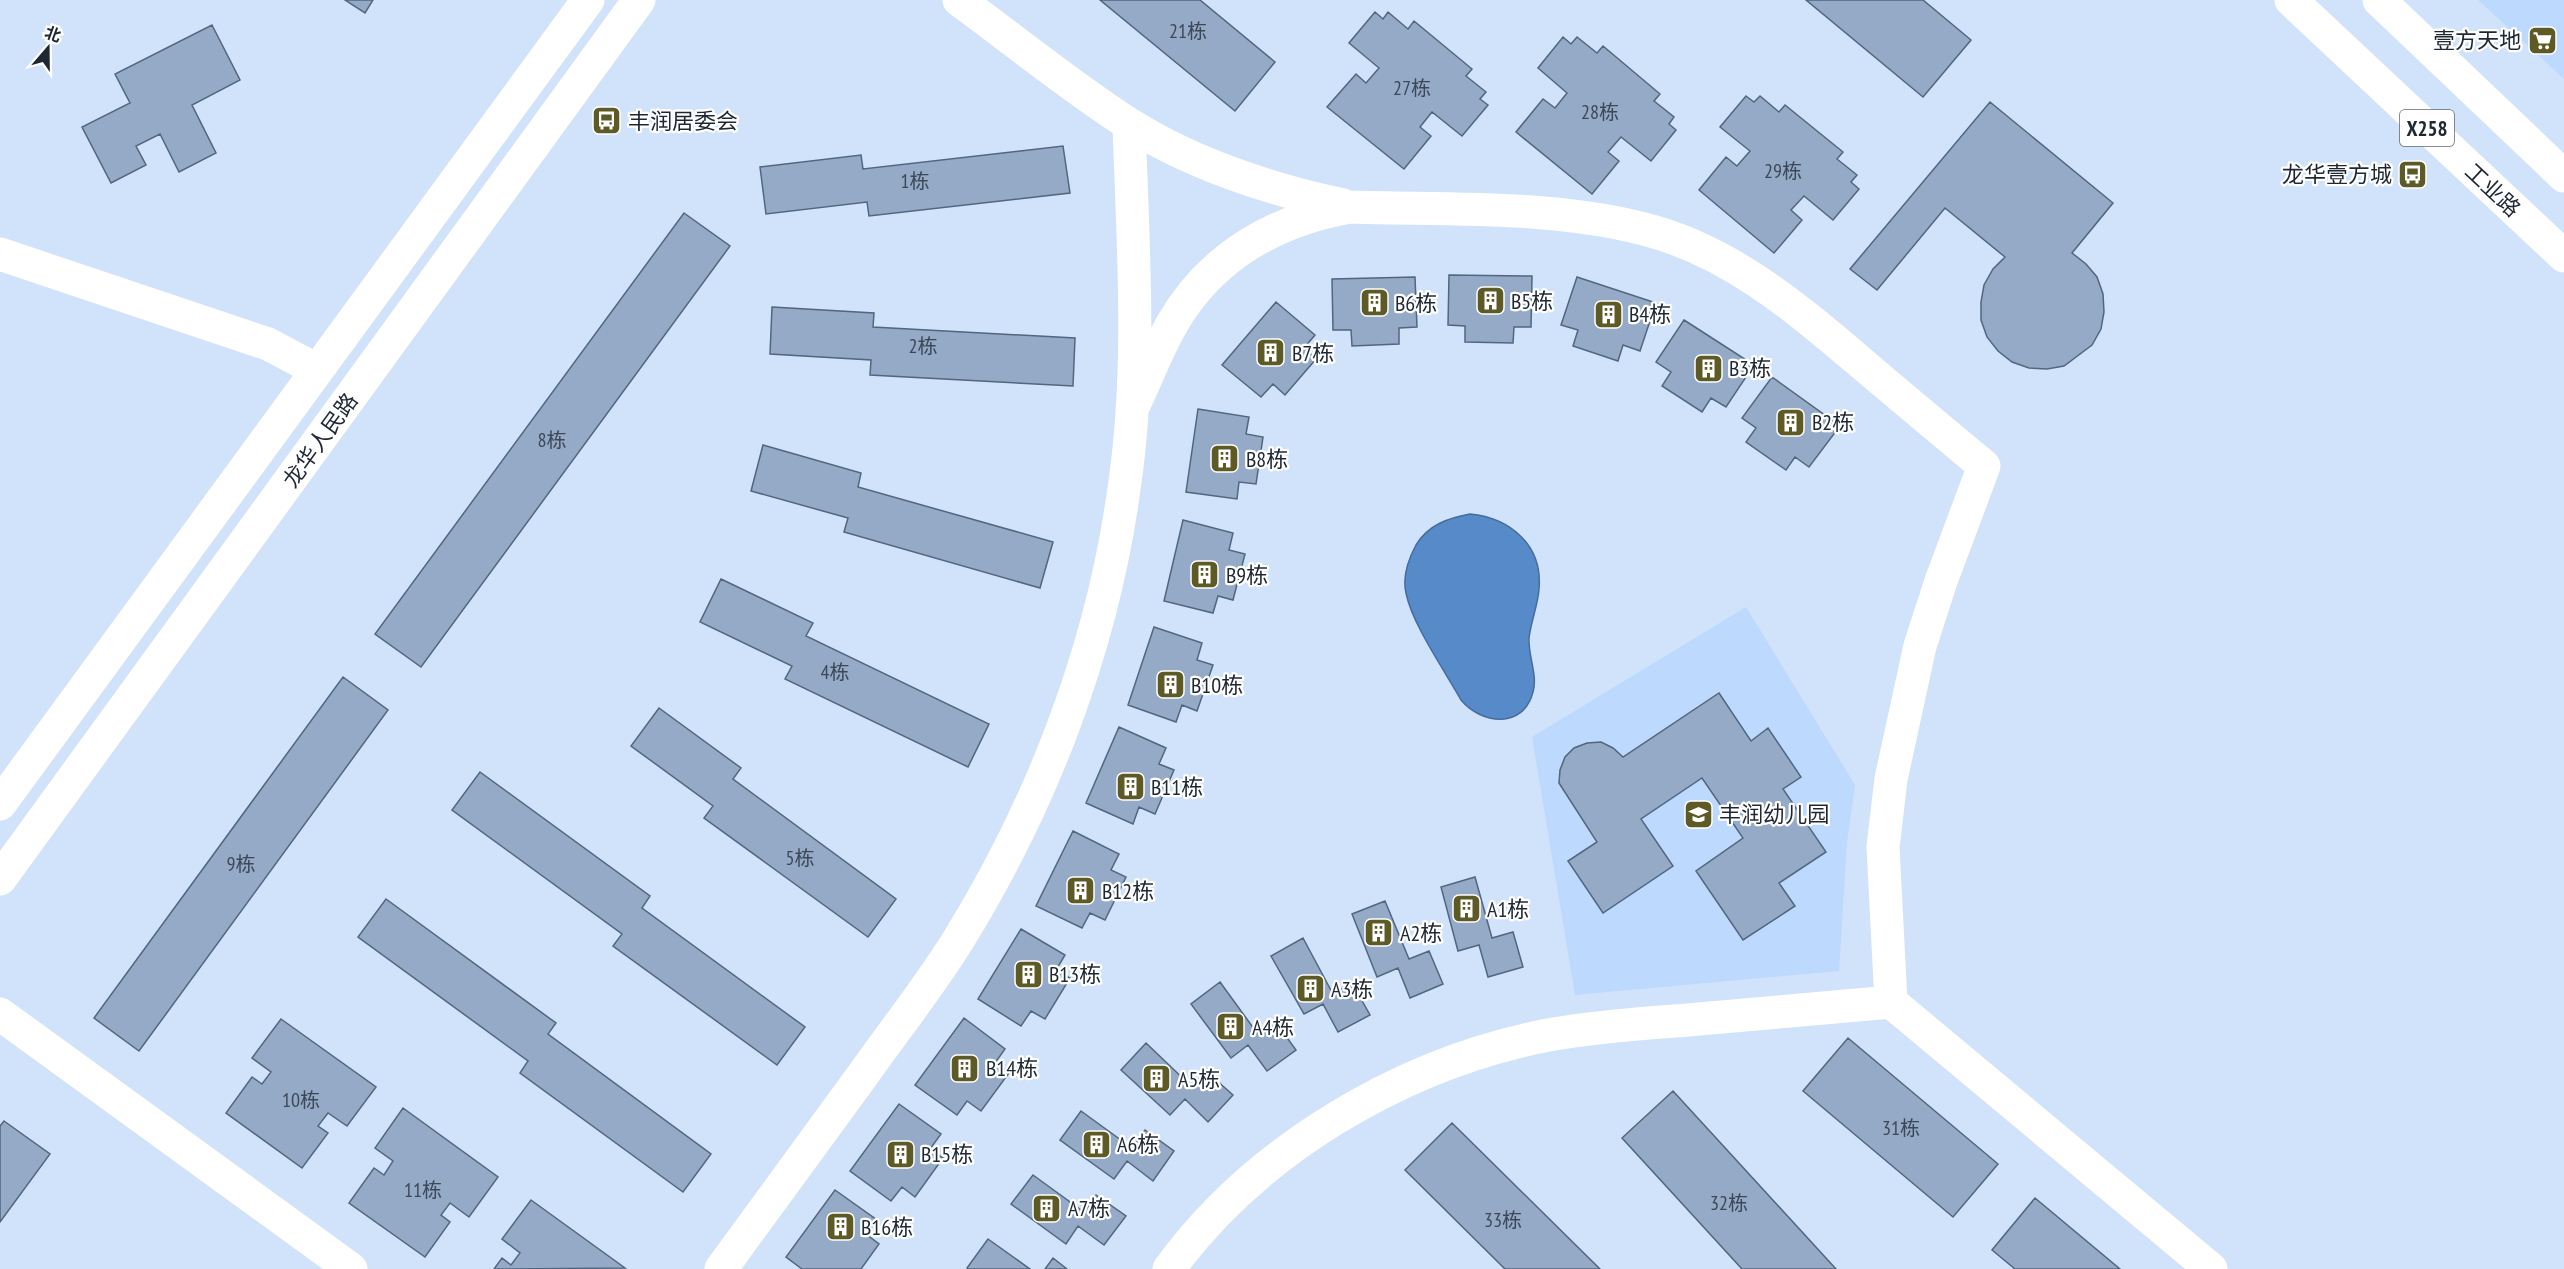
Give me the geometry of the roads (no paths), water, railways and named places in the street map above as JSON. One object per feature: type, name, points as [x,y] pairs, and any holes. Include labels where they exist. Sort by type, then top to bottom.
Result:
[{"type":"street","name":"龙华人民路","points":[[0,804],[588,0]]},
{"type":"street","name":"龙华人民路","points":[[0,879],[639,0]]},
{"type":"street","points":[[959,0],[1129,124],[1182,152],[1236,176],[1292,194],[1350,207],[1559,214],[1603,219],[1646,229],[1688,243],[1728,262],[1774,292],[1984,466],[1941,581],[1920,646],[1891,779],[1883,847],[1891,1002]]},
{"type":"street","name":"工业路","points":[[2291,0],[2564,256]]},
{"type":"street","name":"X258","points":[[2379,0],[2564,176]]},
{"type":"street","points":[[721,1269],[957,942],[998,872],[1034,799],[1064,724],[1089,648],[1107,581],[1124,490],[1133,407],[1136,324],[1129,124]]},
{"type":"street","points":[[1133,407],[1172,324],[1189,298],[1210,274],[1260,236],[1319,212],[1350,207]]},
{"type":"street","points":[[0,254],[268,344],[317,370]]},
{"type":"street","points":[[1169,1269],[1210,1221],[1250,1183],[1293,1149],[1338,1118],[1437,1068],[1531,1039],[1596,1027],[1891,1002],[2211,1269]]},
{"type":"street","points":[[0,1014],[351,1269]]},
{"type":"water","points":[[1470,514],[1498,521],[1521,536],[1536,559],[1539,573],[1539,589],[1529,638],[1534,679],[1533,692],[1528,704],[1520,713],[1511,718],[1490,718],[1469,708],[1461,700],[1422,633],[1406,593],[1406,568],[1421,538],[1439,523]]},
{"type":"place","name":"壹方天地","points":[[2542,40]]},
{"type":"place","name":"丰润居委会","points":[[607,121]]},
{"type":"place","name":"龙华壹方城","points":[[2413,174]]},
{"type":"place","name":"B5栋","points":[[1490,301]]},
{"type":"place","name":"B6栋","points":[[1374,303]]},
{"type":"place","name":"B4栋","points":[[1608,314]]},
{"type":"place","name":"B7栋","points":[[1271,353]]},
{"type":"place","name":"B3栋","points":[[1708,368]]},
{"type":"place","name":"B2栋","points":[[1791,422]]},
{"type":"place","name":"B8栋","points":[[1225,459]]},
{"type":"place","name":"B9栋","points":[[1205,575]]},
{"type":"place","name":"B10栋","points":[[1170,685]]},
{"type":"place","name":"B11栋","points":[[1130,787]]},
{"type":"place","name":"丰润幼儿园","points":[[1698,814]]},
{"type":"place","name":"B12栋","points":[[1081,891]]},
{"type":"place","name":"A1栋","points":[[1466,909]]},
{"type":"place","name":"A2栋","points":[[1379,933]]},
{"type":"place","name":"B13栋","points":[[1028,974]]},
{"type":"place","name":"A3栋","points":[[1310,989]]},
{"type":"place","name":"A4栋","points":[[1231,1027]]},
{"type":"place","name":"B14栋","points":[[965,1068]]},
{"type":"place","name":"A5栋","points":[[1157,1079]]},
{"type":"place","name":"A6栋","points":[[1096,1144]]},
{"type":"place","name":"B15栋","points":[[900,1154]]},
{"type":"place","name":"A7栋","points":[[1047,1208]]},
{"type":"place","name":"B16栋","points":[[840,1227]]}]
